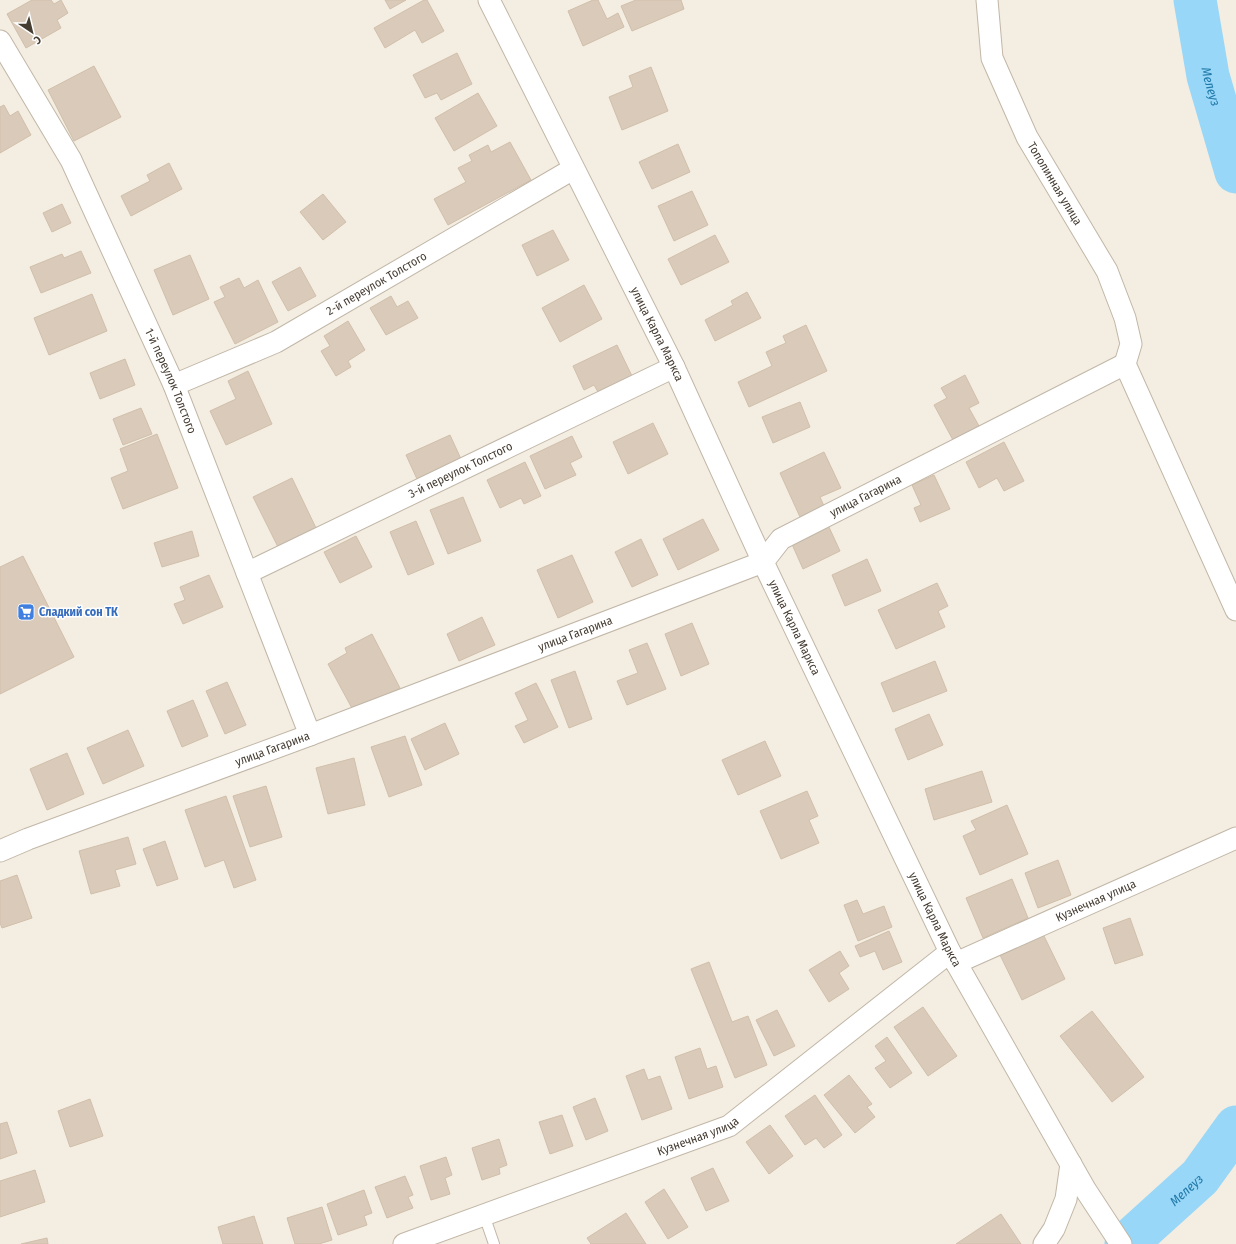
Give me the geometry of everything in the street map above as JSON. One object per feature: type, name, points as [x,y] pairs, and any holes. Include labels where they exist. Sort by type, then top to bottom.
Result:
[{"type":"street","name":"улица Карла Маркса","points":[[489,0],[674,367],[763,562],[953,958],[1085,1189],[1121,1244]]},
{"type":"street","name":"Тополинная улица","points":[[988,0],[992,58],[1027,137],[1107,271],[1125,318],[1131,344],[1125,364]]},
{"type":"street","name":"1-й переулок Толстого","points":[[0,41],[71,160],[174,385],[310,735]]},
{"type":"street","name":"2-й переулок Толстого","points":[[174,385],[276,342],[573,169]]},
{"type":"street","name":"улица Гагарина","points":[[0,851],[28,839],[310,735],[763,562],[781,539],[1125,364]]},
{"type":"street","points":[[1125,364],[1236,610]]},
{"type":"street","name":"3-й переулок Толстого","points":[[248,573],[674,367]]},
{"type":"street","name":"Кузнечная улица","points":[[404,1244],[729,1126],[953,958],[1236,838]]},
{"type":"street","points":[[1044,1244],[1054,1229],[1066,1199],[1071,1164]]},
{"type":"lane","points":[[484,1215],[494,1244]]},
{"type":"building","points":[[32,0],[51,0],[54,4],[61,0],[68,13],[57,20],[61,28],[26,48],[7,14]]},
{"type":"building","points":[[385,0],[406,0],[390,9]]},
{"type":"building","points":[[424,0],[427,0],[444,31],[422,43],[415,30],[385,48],[374,28]]},
{"type":"building","points":[[593,0],[598,0],[607,19],[618,13],[624,27],[583,46],[568,11]]},
{"type":"building","points":[[636,0],[681,0],[684,9],[632,31],[621,6]]},
{"type":"building","points":[[457,53],[472,84],[441,100],[437,93],[425,98],[413,75]]},
{"type":"building","points":[[94,66],[121,117],[74,141],[48,90]]},
{"type":"building","points":[[651,67],[668,111],[622,130],[609,97],[633,87],[629,76]]},
{"type":"building","points":[[478,93],[497,126],[454,151],[435,118]]},
{"type":"building","points":[[4,105],[10,116],[18,111],[31,135],[0,153],[0,107]]},
{"type":"building","points":[[510,142],[531,180],[448,225],[434,199],[466,182],[458,168],[472,161],[469,155],[488,145],[491,152]]},
{"type":"building","points":[[678,144],[690,172],[652,189],[639,162]]},
{"type":"building","points":[[169,163],[182,189],[131,216],[121,196],[150,181],[147,175]]},
{"type":"building","points":[[692,191],[708,225],[674,241],[658,206]]},
{"type":"building","points":[[323,194],[346,222],[323,240],[300,212]]},
{"type":"building","points":[[62,204],[71,223],[52,232],[43,213]]},
{"type":"building","points":[[553,230],[569,260],[537,276],[522,245]]},
{"type":"building","points":[[715,235],[729,262],[681,285],[668,259]]},
{"type":"building","points":[[81,251],[91,273],[41,293],[30,267],[62,254],[64,258]]},
{"type":"building","points":[[190,255],[209,299],[173,315],[154,270]]},
{"type":"building","points":[[300,267],[316,296],[288,311],[272,282]]},
{"type":"building","points":[[239,278],[244,288],[258,280],[278,322],[235,344],[214,302],[225,297],[220,287]]},
{"type":"building","points":[[584,285],[602,319],[560,342],[542,308]]},
{"type":"building","points":[[747,292],[761,318],[715,341],[705,320],[733,305],[731,301]]},
{"type":"building","points":[[92,294],[107,331],[49,355],[34,318]]},
{"type":"building","points":[[391,296],[397,307],[408,301],[418,318],[386,335],[370,308]]},
{"type":"building","points":[[348,321],[365,350],[348,361],[351,367],[336,376],[321,351],[330,346],[324,336]]},
{"type":"building","points":[[806,325],[827,371],[749,407],[738,382],[772,366],[766,352],[786,343],[783,336]]},
{"type":"building","points":[[617,345],[632,376],[598,392],[594,385],[584,390],[573,366]]},
{"type":"building","points":[[125,359],[135,385],[100,399],[90,373]]},
{"type":"building","points":[[248,371],[272,424],[226,445],[210,411],[236,399],[228,381]]},
{"type":"building","points":[[965,375],[979,403],[969,408],[979,426],[953,440],[934,405],[947,398],[941,388]]},
{"type":"building","points":[[800,402],[810,427],[773,443],[762,417]]},
{"type":"building","points":[[141,408],[152,434],[123,445],[113,419]]},
{"type":"building","points":[[653,423],[668,454],[628,474],[613,442]]},
{"type":"building","points":[[157,434],[178,488],[123,509],[111,478],[128,471],[120,449]]},
{"type":"building","points":[[450,435],[461,459],[417,479],[406,455]]},
{"type":"building","points":[[572,436],[582,457],[570,463],[576,475],[545,489],[530,456]]},
{"type":"building","points":[[1004,442],[1024,481],[1004,491],[997,478],[979,488],[966,462]]},
{"type":"building","points":[[824,452],[841,488],[820,497],[824,506],[800,517],[780,473]]},
{"type":"building","points":[[525,462],[541,496],[524,504],[521,498],[500,508],[487,480]]},
{"type":"building","points":[[934,475],[950,509],[920,522],[914,508],[921,505],[912,485]]},
{"type":"building","points":[[292,478],[317,530],[279,549],[253,497]]},
{"type":"building","points":[[463,497],[481,541],[448,554],[430,510]]},
{"type":"building","points":[[703,519],[719,550],[678,570],[663,539]]},
{"type":"building","points":[[416,521],[434,564],[408,575],[390,532]]},
{"type":"building","points":[[828,525],[840,551],[803,569],[791,542]]},
{"type":"building","points":[[192,531],[199,556],[162,567],[154,543]]},
{"type":"building","points":[[356,536],[372,567],[340,583],[324,552]]},
{"type":"building","points":[[641,539],[658,575],[632,587],[615,552]]},
{"type":"building","points":[[572,555],[593,602],[558,618],[537,570]]},
{"type":"building","name":"Сладкий сон ТК","points":[[23,556],[74,657],[0,694],[0,567]]},
{"type":"building","points":[[867,559],[881,591],[845,606],[832,575]]},
{"type":"building","points":[[209,575],[223,607],[183,624],[174,604],[185,600],[180,587]]},
{"type":"building","points":[[937,583],[948,606],[938,611],[945,627],[896,649],[878,610]]},
{"type":"building","points":[[482,617],[495,645],[459,661],[447,634]]},
{"type":"building","points":[[692,623],[709,664],[681,676],[665,634]]},
{"type":"building","points":[[372,634],[400,688],[354,712],[328,664],[347,653],[345,648]]},
{"type":"building","points":[[647,643],[666,689],[627,705],[617,681],[638,673],[629,650]]},
{"type":"building","points":[[935,661],[947,691],[893,712],[881,683]]},
{"type":"building","points":[[575,671],[592,719],[569,728],[551,680]]},
{"type":"building","points":[[227,682],[246,725],[225,734],[206,691]]},
{"type":"building","points":[[536,683],[558,727],[524,743],[515,726],[528,720],[515,693]]},
{"type":"building","points":[[193,700],[208,736],[182,747],[167,711]]},
{"type":"building","points":[[929,714],[943,745],[908,760],[895,729]]},
{"type":"building","points":[[445,723],[459,754],[425,770],[411,739]]},
{"type":"building","points":[[128,730],[144,766],[103,784],[87,748]]},
{"type":"building","points":[[405,736],[422,785],[389,797],[371,747]]},
{"type":"building","points":[[765,741],[781,776],[738,795],[722,760]]},
{"type":"building","points":[[67,753],[84,794],[47,810],[30,769]]},
{"type":"building","points":[[354,758],[365,805],[328,814],[316,768]]},
{"type":"building","points":[[982,771],[992,802],[934,820],[925,789]]},
{"type":"building","points":[[266,786],[282,837],[250,847],[233,796]]},
{"type":"building","points":[[807,791],[818,816],[809,820],[819,843],[781,859],[760,811]]},
{"type":"building","points":[[226,796],[256,880],[234,888],[224,860],[205,867],[185,810]]},
{"type":"building","points":[[1007,805],[1028,854],[980,875],[963,836],[976,830],[971,821]]},
{"type":"building","points":[[128,837],[136,864],[115,870],[120,886],[91,894],[79,851]]},
{"type":"building","points":[[165,841],[178,879],[157,886],[143,849]]},
{"type":"building","points":[[1058,860],[1071,895],[1038,908],[1025,873]]},
{"type":"building","points":[[17,875],[32,918],[2,928],[0,923],[0,881]]},
{"type":"building","points":[[1012,879],[1028,918],[983,938],[966,898]]},
{"type":"building","points":[[857,900],[863,914],[884,906],[892,927],[858,941],[844,905]]},
{"type":"building","points":[[1130,918],[1143,955],[1115,964],[1103,928]]},
{"type":"building","points":[[889,931],[902,962],[883,970],[875,951],[860,957],[855,946]]},
{"type":"building","points":[[1043,934],[1065,979],[1022,1000],[1000,955]]},
{"type":"building","points":[[840,951],[849,966],[839,973],[849,989],[829,1002],[809,970]]},
{"type":"building","points":[[709,962],[732,1022],[748,1016],[767,1065],[735,1078],[691,969]]},
{"type":"building","points":[[923,1007],[957,1056],[928,1076],[894,1027]]},
{"type":"building","points":[[777,1010],[795,1046],[774,1056],[756,1020]]},
{"type":"building","points":[[1092,1011],[1144,1077],[1112,1102],[1060,1036]]},
{"type":"building","points":[[887,1037],[912,1073],[890,1088],[875,1068],[886,1061],[875,1046]]},
{"type":"building","points":[[700,1048],[707,1069],[716,1066],[723,1087],[689,1099],[675,1057]]},
{"type":"building","points":[[644,1069],[648,1080],[660,1076],[672,1109],[642,1120],[626,1076]]},
{"type":"building","points":[[849,1075],[872,1104],[867,1107],[875,1117],[855,1133],[824,1095]]},
{"type":"building","points":[[815,1095],[842,1135],[824,1148],[816,1138],[805,1145],[785,1116]]},
{"type":"building","points":[[595,1098],[608,1131],[586,1140],[573,1107]]},
{"type":"building","points":[[90,1099],[103,1136],[70,1147],[58,1111]]},
{"type":"building","points":[[562,1115],[573,1146],[550,1154],[539,1122]]},
{"type":"building","points":[[7,1122],[17,1153],[0,1159],[0,1124]]},
{"type":"building","points":[[770,1125],[793,1156],[769,1174],[746,1142]]},
{"type":"building","points":[[499,1139],[507,1165],[499,1168],[500,1174],[482,1180],[472,1148]]},
{"type":"building","points":[[446,1157],[452,1175],[445,1178],[450,1194],[431,1200],[420,1166]]},
{"type":"building","points":[[713,1168],[729,1201],[706,1211],[691,1178]]},
{"type":"building","points":[[35,1170],[45,1202],[0,1217],[0,1181]]},
{"type":"building","points":[[405,1176],[413,1195],[408,1197],[413,1208],[387,1218],[375,1187]]},
{"type":"building","points":[[664,1189],[688,1227],[668,1239],[645,1202]]},
{"type":"building","points":[[364,1190],[372,1213],[364,1216],[367,1225],[338,1235],[327,1204]]},
{"type":"building","points":[[322,1207],[332,1240],[319,1244],[295,1244],[287,1218]]},
{"type":"building","points":[[626,1213],[646,1244],[591,1244],[587,1238]]},
{"type":"building","points":[[1001,1214],[1021,1244],[956,1244]]},
{"type":"building","points":[[254,1216],[263,1244],[223,1244],[218,1227]]},
{"type":"building","points":[[47,1238],[48,1244],[21,1244]]},
{"type":"waterway","name":"Мелеуз","points":[[1195,0],[1208,76],[1236,172]]},
{"type":"waterway","name":"Мелеуз","points":[[1126,1244],[1200,1177],[1236,1127]]},
{"type":"place","name":"Сладкий сон ТК","points":[[26,612]]}]
